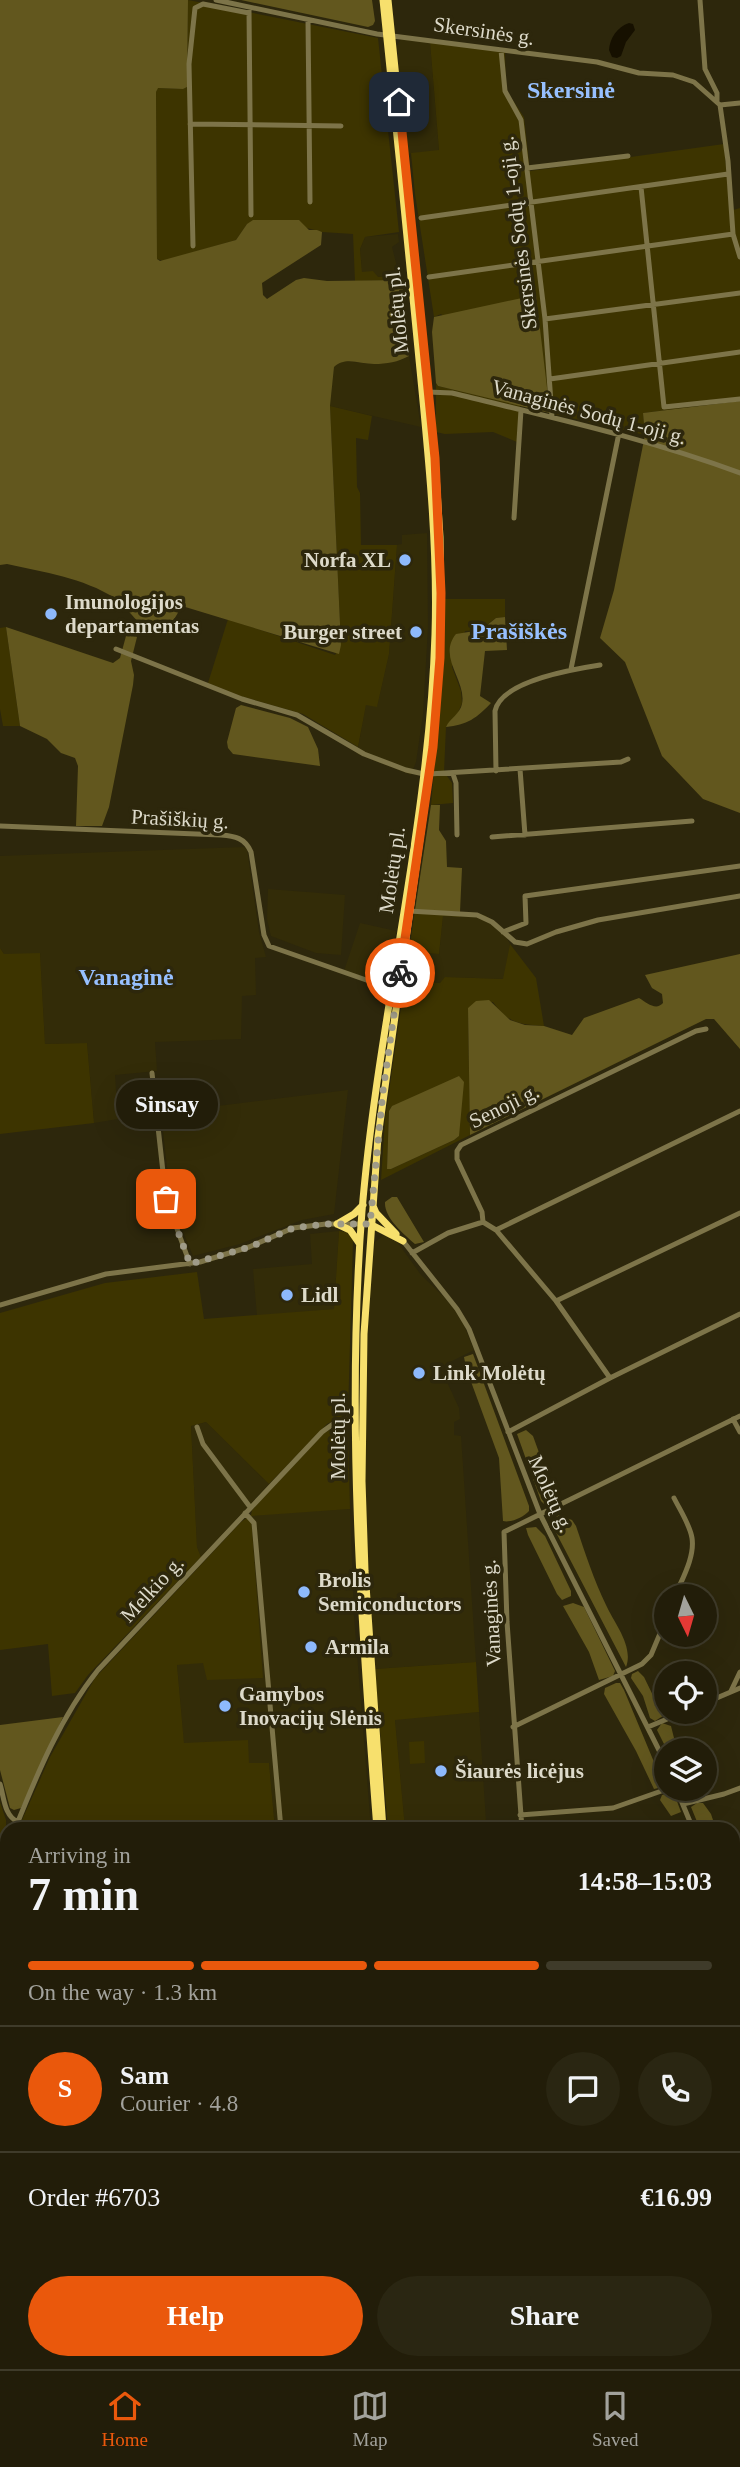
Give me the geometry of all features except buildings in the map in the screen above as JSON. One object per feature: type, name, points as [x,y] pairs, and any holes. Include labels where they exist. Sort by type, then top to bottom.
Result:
[{"type":"highway","name":"Molėtų pl.","points":[[363,1208],[374,1103],[427,774],[434,651],[434,536],[427,440],[386,0]]},
{"type":"highway","name":"Molėtų pl.","points":[[382,1822],[363,1525],[364,1226],[372,1202],[383,1091],[427,774],[438,681],[441,588],[438,493],[389,35]]},
{"type":"highway","points":[[372,1202],[376,1213],[389,1231],[402,1241]]},
{"type":"highway","points":[[363,1208],[364,1226],[389,1231]]},
{"type":"highway","points":[[337,1224],[363,1208]]},
{"type":"highway","points":[[337,1224],[350,1230],[365,1246],[389,1231]]},
{"type":"highway","name":"Molėtų pl.","points":[[365,1246],[355,1415],[359,1595],[376,1822]]},
{"type":"street","name":"Skersinės g.","points":[[216,0],[249,10],[389,35],[597,62],[639,73],[684,78],[699,85],[718,102]]},
{"type":"street","points":[[700,0],[705,69],[717,93],[733,234],[740,257]]},
{"type":"street","points":[[193,246],[189,64],[195,8],[202,4],[249,10],[251,215]]},
{"type":"street","points":[[309,20],[310,202]]},
{"type":"street","name":"Skersinės Sodų 1-oji g.","points":[[501,50],[505,90],[519,114],[527,168],[545,319],[552,417]]},
{"type":"street","points":[[718,102],[740,103]]},
{"type":"street","points":[[190,124],[341,126]]},
{"type":"street","points":[[527,168],[628,156]]},
{"type":"street","points":[[421,218],[728,174]]},
{"type":"street","points":[[640,187],[664,407],[740,399]]},
{"type":"street","points":[[731,214],[740,211]]},
{"type":"street","points":[[429,277],[733,234]]},
{"type":"street","points":[[545,319],[740,293]]},
{"type":"street","points":[[550,379],[740,352]]},
{"type":"street","name":"Vanaginės Sodų 1-oji g.","points":[[428,392],[452,393],[619,433],[740,473]]},
{"type":"street","points":[[514,518],[522,410]]},
{"type":"street","points":[[571,669],[619,433]]},
{"type":"street","points":[[116,649],[242,699],[296,715],[364,754],[406,770],[427,774],[453,774],[621,762],[628,759]]},
{"type":"street","points":[[496,771],[497,703],[519,688],[571,669],[600,665]]},
{"type":"street","points":[[520,769],[525,835]]},
{"type":"street","points":[[453,774],[456,783],[457,835]]},
{"type":"street","points":[[492,837],[692,821]]},
{"type":"street","name":"Prašiškių g.","points":[[0,826],[239,838],[251,852],[264,935],[270,946],[392,989]]},
{"type":"street","points":[[503,932],[519,928],[526,923],[525,896],[740,866]]},
{"type":"street","points":[[410,911],[477,915],[492,922],[515,942],[527,944],[598,920],[740,896]]},
{"type":"street","name":"Senoji g.","points":[[483,1222],[482,1212],[457,1159],[457,1151],[461,1145],[684,1036],[706,1029]]},
{"type":"street","points":[[152,1073],[166,1199],[190,1264]]},
{"type":"street","points":[[496,1230],[740,1111]]},
{"type":"street","points":[[556,1301],[740,1213]]},
{"type":"street","points":[[412,1253],[448,1233],[483,1222],[496,1230],[556,1301],[610,1378]]},
{"type":"street","points":[[0,1305],[106,1274],[190,1264],[250,1247],[293,1228],[337,1224],[364,1226]]},
{"type":"street","name":"Molėtų g.","points":[[402,1241],[457,1309],[469,1329],[540,1514],[654,1739]]},
{"type":"street","points":[[508,1432],[740,1314]]},
{"type":"street","name":"Melkio g.","points":[[18,1822],[55,1738],[85,1686],[322,1432],[332,1424],[355,1415]]},
{"type":"street","name":"Vanaginės g.","points":[[521,1822],[503,1534],[507,1529],[740,1416]]},
{"type":"street","points":[[733,1419],[740,1432]]},
{"type":"street","points":[[197,1427],[203,1444],[250,1507]]},
{"type":"street","points":[[674,1498],[691,1533],[692,1542],[690,1558],[680,1584]]},
{"type":"street","points":[[245,1513],[254,1523],[280,1822]]},
{"type":"street","points":[[513,1727],[642,1664],[652,1655],[655,1647]]},
{"type":"street","points":[[732,1691],[740,1672]]},
{"type":"street","points":[[717,1698],[740,1688]]},
{"type":"street","points":[[648,1727],[655,1724]]},
{"type":"street","points":[[0,1784],[8,1814],[18,1822]]},
{"type":"street","points":[[683,1804],[724,1794],[740,1787]]},
{"type":"street","points":[[520,1815],[612,1808],[654,1794]]},
{"type":"street","points":[[682,1801],[689,1822]]},
{"type":"shaded area","points":[[0,0],[188,0],[187,87],[158,88],[156,92],[157,259],[160,261],[236,240],[253,220],[299,220],[309,230],[322,232],[321,245],[262,283],[263,295],[267,299],[296,280],[304,278],[327,281],[402,280],[409,356],[388,363],[348,361],[334,367],[330,406],[341,645],[339,654],[182,606],[166,628],[150,630],[115,598],[90,585],[49,573],[7,564],[0,565]]},
{"type":"shaded area","points":[[188,0],[378,38],[399,232],[365,237],[360,249],[362,272],[373,271],[378,277],[402,275],[402,280],[355,281],[353,234],[322,232],[303,227],[247,224],[236,240],[163,261],[157,259],[156,92],[157,88],[187,87]]},
{"type":"shaded area","points":[[241,0],[372,0],[375,21],[368,27]]},
{"type":"shaded area","points":[[633,24],[635,30],[626,42],[621,56],[612,57],[609,50],[613,37],[621,27]]},
{"type":"shaded area","points":[[401,39],[430,42],[439,151],[407,154],[397,46]]},
{"type":"shaded area","points":[[430,42],[505,52],[506,90],[524,117],[530,171],[724,144],[730,211],[740,208],[740,401],[643,413],[645,435],[550,413],[441,314],[434,317],[411,153],[439,150]]},
{"type":"shaded area","points":[[398,234],[399,242],[392,247],[397,267],[402,267],[403,276],[378,277],[362,272],[360,249],[365,237]]},
{"type":"shaded area","points":[[536,295],[550,413],[438,386],[432,332],[434,317]]},
{"type":"shaded area","points":[[409,356],[421,427],[330,406],[334,367],[338,363],[344,361],[372,364],[401,360]]},
{"type":"shaded area","points":[[436,383],[438,386],[520,405],[517,442],[493,432],[436,432]]},
{"type":"shaded area","points":[[740,401],[740,813],[703,799],[662,756],[625,662],[600,638],[614,590],[645,435],[643,413]]},
{"type":"shaded area","points":[[330,406],[372,416],[368,440],[356,438],[361,545],[397,545],[389,654],[377,707],[366,705],[358,747],[303,714],[240,696],[208,683],[228,619],[335,655],[341,645]]},
{"type":"shaded area","points":[[427,533],[428,627],[423,714],[416,762],[411,775],[357,754],[366,704],[377,706],[389,654],[397,545],[402,544],[402,535]]},
{"type":"shaded area","points":[[445,599],[505,599],[505,617],[496,618],[480,630],[465,631],[452,667],[461,691],[462,703],[458,713],[446,727],[444,772],[452,783],[453,803],[431,805],[444,662]]},
{"type":"shaded area","points":[[505,617],[507,650],[485,651],[480,696],[491,703],[471,720],[446,727],[462,704],[460,687],[451,660],[451,643],[456,634],[481,630],[496,618]]},
{"type":"shaded area","points":[[6,627],[20,726],[3,726],[0,709],[0,628]]},
{"type":"shaded area","points":[[6,627],[113,663],[120,658],[126,636],[132,633],[137,637],[131,661],[133,685],[109,807],[102,826],[76,826],[78,766],[75,758],[61,753],[47,739],[20,726]]},
{"type":"shaded area","points":[[241,705],[290,718],[308,727],[318,749],[320,766],[233,754],[227,742],[236,708]]},
{"type":"shaded area","points":[[431,805],[440,805],[439,830],[446,841],[447,867],[462,868],[460,912],[415,910]]},
{"type":"shaded area","points":[[247,849],[259,932],[266,957],[255,958],[256,995],[242,996],[241,1039],[155,1042],[157,1071],[115,1075],[118,1119],[94,1123],[87,1043],[45,1044],[40,954],[4,954],[0,948],[0,856]]},
{"type":"shaded area","points":[[268,889],[345,895],[341,955],[316,953],[271,936],[267,919]]},
{"type":"shaded area","points":[[415,910],[460,912],[460,917],[443,916],[439,954],[425,953],[418,982],[440,983],[445,977],[503,979],[510,944],[536,978],[544,1026],[509,1019],[493,1002],[468,1008],[470,1135],[381,1180],[385,1120]],"holes":[[[392,1106],[459,1136],[391,1169],[387,1169],[389,1111]]]},
{"type":"shaded area","points":[[460,912],[485,915],[502,928],[510,944],[504,979],[446,977],[440,983],[418,982],[425,953],[439,954],[443,916]]},
{"type":"shaded area","points":[[360,923],[396,931],[387,985],[344,971]]},
{"type":"shaded area","points":[[0,948],[4,954],[40,953],[45,1044],[87,1043],[94,1123],[0,1134]]},
{"type":"shaded area","points":[[740,954],[740,1049],[714,1019],[706,1019],[470,1135],[468,1008],[476,1001],[489,1000],[510,1020],[525,1025],[544,1026],[572,1035],[584,1018],[639,998],[651,1005],[663,1003],[662,994],[652,988],[645,975]]},
{"type":"shaded area","points":[[459,1076],[464,1082],[459,1136],[387,1169],[389,1111],[392,1106]]},
{"type":"shaded area","points":[[348,1090],[334,1214],[302,1220],[240,1244],[193,1256],[171,1203],[161,1113]]},
{"type":"shaded area","points":[[397,1197],[424,1242],[415,1244],[391,1220],[385,1202]]},
{"type":"shaded area","points":[[339,1231],[334,1309],[257,1316],[253,1269],[312,1264],[310,1234]]},
{"type":"shaded area","points":[[339,1231],[347,1232],[353,1240],[348,1413],[327,1424],[269,1484],[206,1422],[191,1426],[197,1547],[201,1557],[88,1675],[75,1693],[52,1696],[48,1644],[0,1650],[0,1313],[105,1283],[197,1272],[204,1319],[334,1309]]},
{"type":"shaded area","points":[[384,1235],[398,1243],[421,1275],[461,1318],[474,1350],[440,1367],[459,1408],[460,1419],[454,1422],[454,1435],[461,1436],[476,1662],[375,1669],[368,1574],[365,1474],[366,1339],[375,1242]]},
{"type":"shaded area","points":[[473,1354],[529,1506],[527,1513],[513,1520],[503,1521],[499,1458],[466,1368],[464,1357]]},
{"type":"shaded area","points":[[206,1422],[269,1484],[201,1557],[197,1547],[191,1426]]},
{"type":"shaded area","points":[[344,1423],[348,1427],[350,1509],[251,1516],[263,1678],[207,1680],[203,1663],[177,1665],[184,1743],[248,1740],[249,1763],[269,1763],[274,1822],[21,1822],[50,1757],[95,1678],[241,1522],[251,1515],[252,1510],[324,1433]]},
{"type":"shaded area","points":[[526,1430],[533,1436],[555,1497],[545,1505],[541,1501],[517,1434]]},
{"type":"shaded area","points":[[350,1509],[354,1616],[370,1822],[274,1822],[269,1763],[249,1763],[184,1744],[177,1665],[203,1662],[258,1624],[251,1515]]},
{"type":"shaded area","points":[[559,1515],[572,1520],[576,1526],[598,1586],[625,1643],[628,1659],[626,1667],[550,1521]]},
{"type":"shaded area","points":[[536,1527],[545,1536],[571,1591],[571,1596],[562,1600],[528,1535],[526,1528]]},
{"type":"shaded area","points":[[573,1603],[584,1607],[615,1671],[613,1676],[599,1680],[589,1652],[563,1606]]},
{"type":"shaded area","points":[[476,1662],[479,1712],[395,1720],[404,1822],[387,1822],[375,1669]]},
{"type":"shaded area","points":[[638,1671],[644,1677],[654,1698],[654,1720],[650,1718],[643,1696],[631,1678],[632,1674]]},
{"type":"shaded area","points":[[620,1683],[624,1690],[654,1762],[654,1789],[604,1694],[605,1688]]},
{"type":"shaded area","name":"Šiaurės licėjus","points":[[479,1712],[486,1822],[404,1822],[395,1719]]},
{"type":"shaded area","points":[[63,1717],[21,1808],[10,1808],[0,1770],[0,1725]]},
{"type":"shaded area","points":[[661,1724],[671,1726],[674,1738],[661,1738],[657,1730]]},
{"type":"shaded area","points":[[424,1741],[425,1763],[410,1764],[409,1742]]},
{"type":"shaded area","points":[[661,1801],[677,1801],[681,1812],[671,1816]]},
{"type":"shaded area","points":[[0,1802],[6,1822],[0,1822]]},
{"type":"shaded area","points":[[703,1803],[714,1822],[697,1822],[691,1807]]},
{"type":"way so far","points":[[166,1199],[190,1264],[250,1247],[293,1228],[326,1224],[370,1224],[383,1091],[400,973]]},
{"type":"place","name":"Norfa XL","points":[[405,560]]},
{"type":"place","name":"Imunologijos departamentas","points":[[51,614]]},
{"type":"place","name":"Burger street","points":[[416,632]]},
{"type":"place","name":"Sinsay","points":[[166,1199]]},
{"type":"place","name":"Lidl","points":[[287,1295]]},
{"type":"place","name":"Link Molėtų","points":[[419,1373]]},
{"type":"place","name":"Brolis Semiconductors","points":[[304,1592]]},
{"type":"place","name":"Armila","points":[[311,1647]]},
{"type":"place","name":"Gamybos Inovacijų Slėnis","points":[[225,1706]]},
{"type":"place","name":"Šiaurės licėjus","points":[[441,1771]]},
{"type":"district","name":"Skersinė","points":[[571,90]]},
{"type":"district","name":"Prašiškės","points":[[519,631]]},
{"type":"district","name":"Vanaginė","points":[[126,977]]},
{"type":"route","points":[[399,102],[435,458],[441,593],[440,658],[433,747],[400,973]]}]
